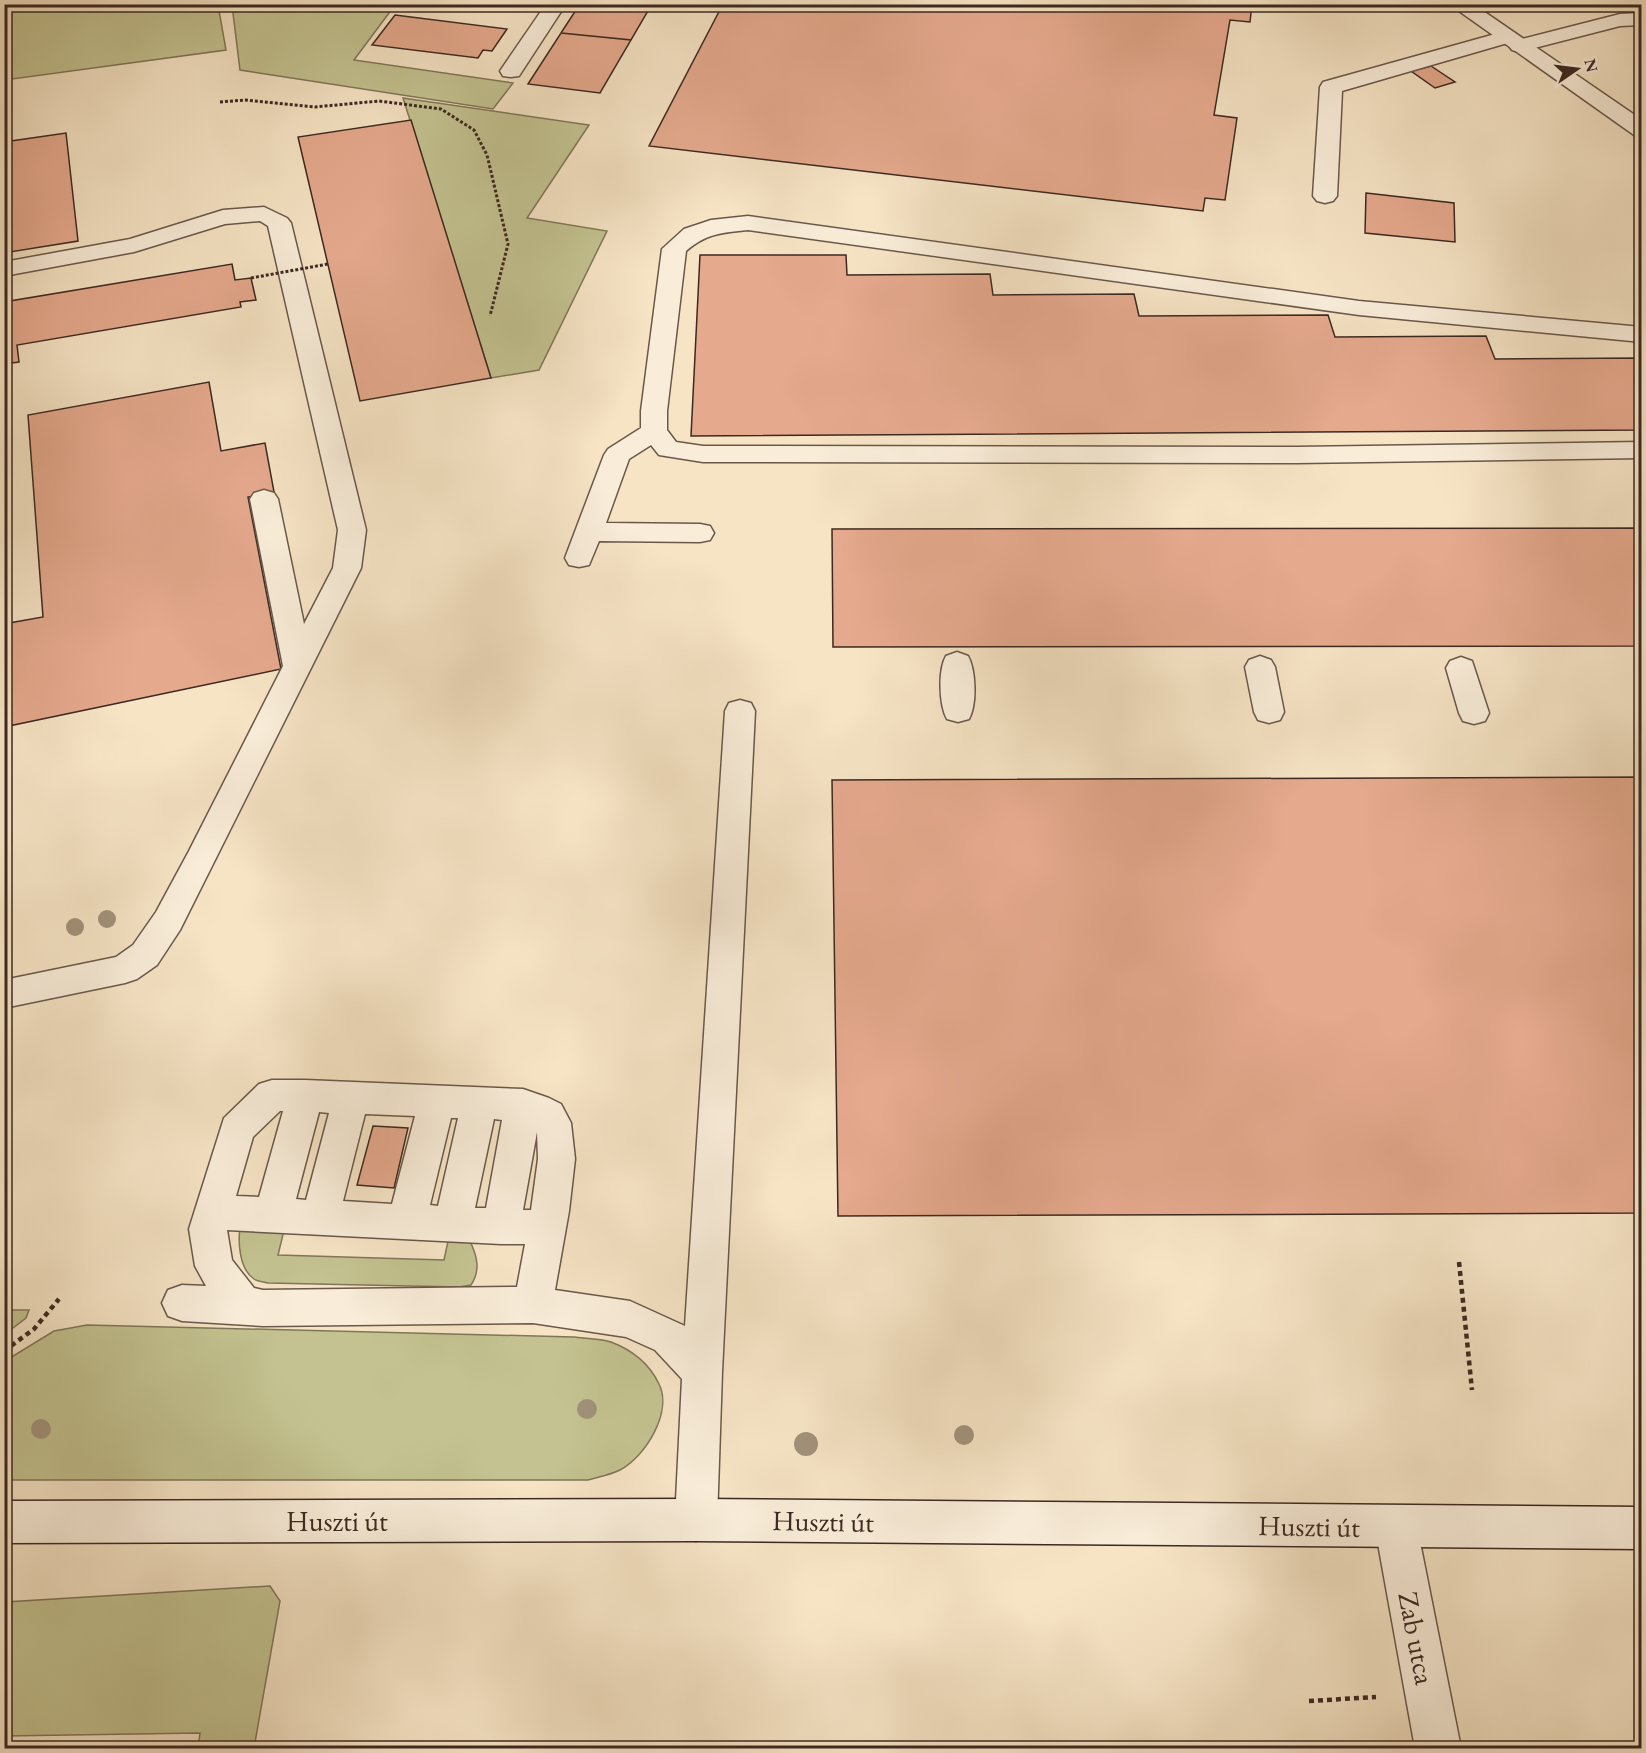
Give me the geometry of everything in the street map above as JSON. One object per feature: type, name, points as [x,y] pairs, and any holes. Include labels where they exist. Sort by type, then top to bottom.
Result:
[{"type":"street","points":[[511,71],[556,4]]},
{"type":"street","points":[[1459,4],[1641,130]]},
{"type":"street","points":[[1594,8],[1620,20]]},
{"type":"street","points":[[1325,196],[1331,87],[1513,42],[1620,20],[1641,19]]},
{"type":"street","points":[[4,269],[134,245],[223,218],[264,214],[279,223],[352,530],[347,568],[168,921],[145,955],[125,969],[4,994]]},
{"type":"street","points":[[1641,335],[1359,308],[748,223],[720,226],[692,234],[674,249],[654,411],[654,431],[668,449],[703,454],[1297,455],[1641,450]]},
{"type":"street","points":[[579,558],[617,455],[654,431]]},
{"type":"street","points":[[264,499],[298,666]]},
{"type":"street","points":[[590,532],[700,533]]},
{"type":"street","points":[[957,663],[958,711]]},
{"type":"street","points":[[1260,667],[1269,712]]},
{"type":"street","points":[[1461,668],[1474,713]]},
{"type":"street","points":[[696,1520],[702,1372],[740,711]]},
{"type":"street","points":[[243,1305],[214,1266],[208,1229],[212,1212],[237,1129],[272,1095],[305,1095],[523,1105],[543,1110],[553,1123],[558,1152],[533,1305]]},
{"type":"street","points":[[273,1215],[305,1095]]},
{"type":"street","points":[[320,1217],[351,1097]]},
{"type":"street","points":[[407,1221],[437,1102]]},
{"type":"street","points":[[453,1224],[479,1103]]},
{"type":"street","points":[[501,1227],[523,1105]]},
{"type":"street","points":[[212,1212],[546,1228]]},
{"type":"street","points":[[182,1303],[263,1308],[533,1305],[630,1319],[669,1337],[702,1372]]},
{"type":"street","name":"Huszti út","points":[[4,1522],[696,1520],[1641,1528]]},
{"type":"street","name":"Zab utca","points":[[1396,1527],[1438,1749]]},
{"type":"path","points":[[220,102],[245,100],[315,107],[379,101],[441,109],[474,130],[487,155],[508,244],[490,316]]},
{"type":"path","points":[[251,278],[328,264]]},
{"type":"path","points":[[1459,1262],[1472,1390]]},
{"type":"path","points":[[4,1351],[34,1329],[59,1299]]},
{"type":"path","points":[[1308,1701],[1427,1694]]},
{"type":"shaded area","points":[[4,5],[218,5],[226,50],[5,80]]},
{"type":"shaded area","points":[[232,5],[395,5],[354,60],[513,83],[493,109],[240,70]]},
{"type":"shaded area","points":[[403,98],[589,125],[527,218],[607,231],[539,370],[491,378]]},
{"type":"shaded area","points":[[286,1222],[278,1255],[444,1260],[450,1232],[470,1241],[476,1258],[476,1274],[471,1285],[459,1287],[268,1283],[254,1279],[242,1262],[240,1227]]},
{"type":"shaded area","points":[[5,1310],[29,1310],[26,1318],[5,1334]]},
{"type":"shaded area","points":[[87,1325],[574,1337],[603,1340],[626,1349],[645,1364],[659,1384],[662,1407],[654,1433],[639,1455],[620,1470],[588,1480],[5,1480],[5,1361],[54,1331]]},
{"type":"shaded area","points":[[270,1586],[280,1601],[254,1748],[198,1748],[200,1733],[5,1736],[5,1602]]},
{"type":"building","points":[[458,4],[519,4],[515,11]]},
{"type":"building","points":[[567,4],[652,4],[631,40],[561,33],[576,10],[564,8]]},
{"type":"building","points":[[723,4],[1252,4],[1250,22],[1230,20],[1214,115],[1237,118],[1225,200],[1205,198],[1203,211],[649,146]]},
{"type":"building","points":[[395,15],[507,29],[492,51],[483,50],[478,58],[372,45]]},
{"type":"building","points":[[561,33],[631,40],[600,93],[528,84]]},
{"type":"building","points":[[1431,66],[1455,82],[1435,88],[1411,71]]},
{"type":"building","points":[[411,120],[491,378],[360,401],[298,137]]},
{"type":"building","points":[[66,133],[78,241],[10,252],[4,142]]},
{"type":"building","points":[[1366,193],[1454,203],[1455,242],[1365,233]]},
{"type":"building","points":[[700,255],[846,255],[847,275],[990,274],[993,295],[1134,294],[1139,316],[1328,315],[1335,337],[1486,336],[1495,359],[1642,358],[1642,430],[691,436]]},
{"type":"building","points":[[232,264],[235,280],[251,278],[256,300],[240,302],[241,307],[17,345],[19,362],[4,364],[4,302]]},
{"type":"building","points":[[209,382],[221,451],[265,443],[274,492],[248,497],[281,669],[4,727],[4,624],[43,617],[28,415]]},
{"type":"building","points":[[1642,528],[1642,646],[833,647],[832,529]]},
{"type":"building","points":[[1642,777],[1642,1213],[838,1216],[832,780]]},
{"type":"building","points":[[373,1126],[408,1128],[394,1188],[357,1185]]}]
